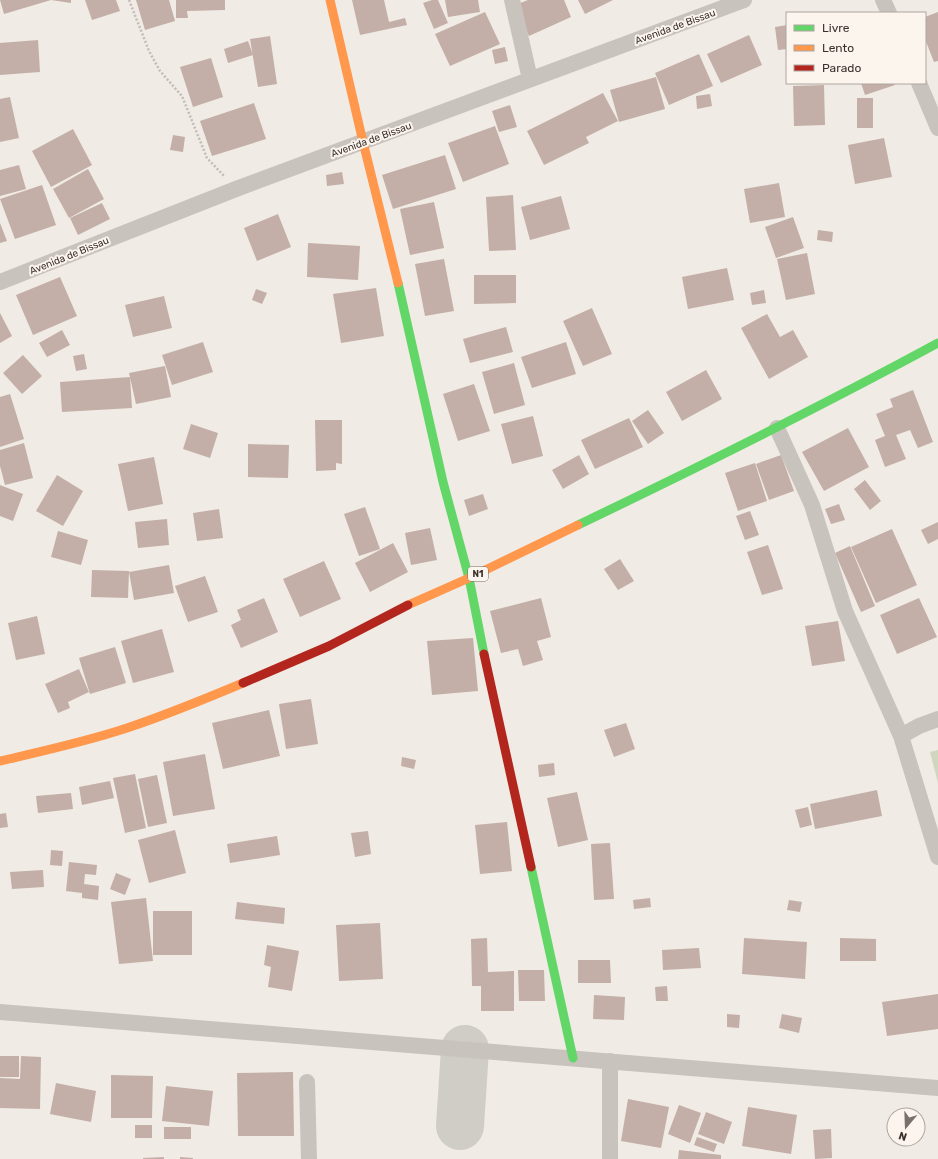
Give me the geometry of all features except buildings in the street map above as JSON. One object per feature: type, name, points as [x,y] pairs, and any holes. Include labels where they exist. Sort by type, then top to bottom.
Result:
[{"type":"street","points":[[330,0],[363,142],[392,257],[443,482],[469,578],[489,677],[573,1058]]},
{"type":"street","points":[[512,0],[530,79]]},
{"type":"street","name":"Avenida de Bissau","points":[[0,282],[236,189],[744,0]]},
{"type":"street","points":[[883,0],[889,12]]},
{"type":"street","points":[[919,84],[938,128]]},
{"type":"street","name":"N1","points":[[0,761],[80,742],[127,728],[191,705],[258,678],[329,646],[410,604],[469,578],[777,428],[938,343]]},
{"type":"street","points":[[777,428],[812,505],[845,612],[901,736],[938,857]]},
{"type":"street","points":[[901,736],[919,726],[938,719]]},
{"type":"street","points":[[0,1012],[938,1088]]},
{"type":"street","points":[[610,1061],[610,1159]]},
{"type":"street","points":[[307,1082],[309,1159]]},
{"type":"path","points":[[129,0],[149,51],[160,70],[182,96],[206,158],[236,189]]},
{"type":"green space","points":[[938,750],[938,783],[930,752]]},
{"type":"taxiway","points":[[460,1126],[465,1049]]},
{"type":"traffic: fast","points":[[398,283],[443,482],[469,578],[484,654]]},
{"type":"traffic: fast","points":[[578,525],[759,436],[938,343]]},
{"type":"traffic: fast","points":[[531,867],[573,1058]]},
{"type":"traffic: slow","points":[[330,0],[398,283]]},
{"type":"traffic: slow","points":[[408,605],[469,578],[578,525]]},
{"type":"traffic: slow","points":[[0,761],[80,742],[127,728],[185,707],[243,683]]},
{"type":"traffic: jam","points":[[243,683],[329,646],[408,605]]},
{"type":"traffic: jam","points":[[484,654],[531,867]]}]
